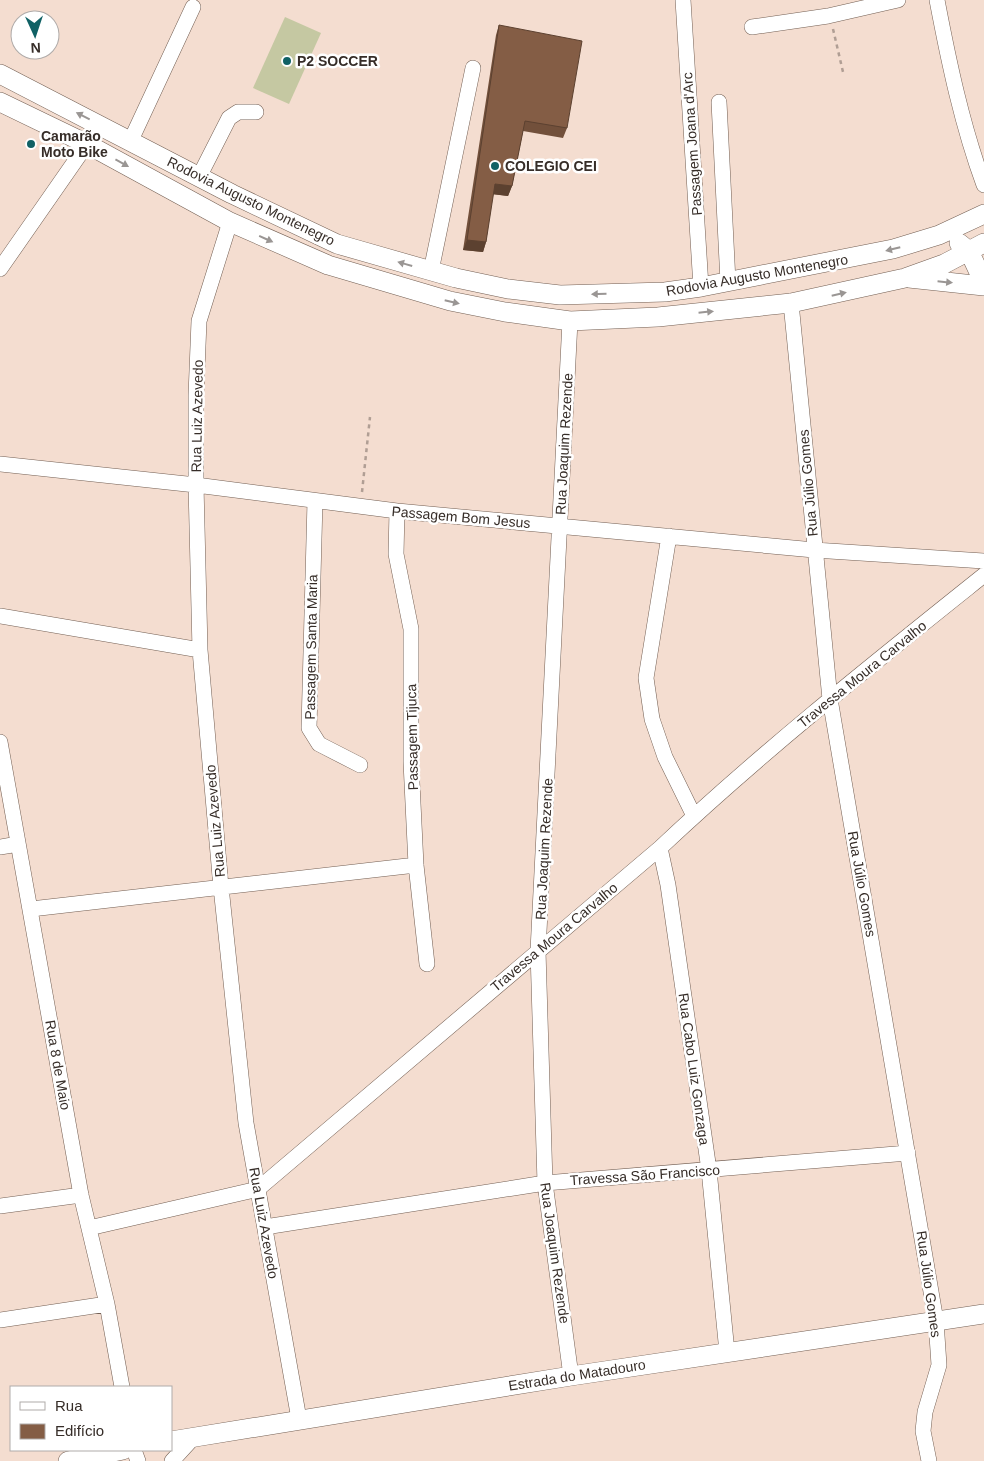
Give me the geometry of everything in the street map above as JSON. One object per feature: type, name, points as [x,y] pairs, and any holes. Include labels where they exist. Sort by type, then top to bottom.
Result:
[{"type":"main road","name":"Rodovia Augusto Montenegro","points":[[0,74],[131,140],[199,177],[337,244],[431,272],[508,289],[560,295],[665,292],[701,287],[893,249],[939,235],[984,214]]},
{"type":"main road","name":"Rodovia Augusto Montenegro","points":[[0,102],[87,144],[230,222],[328,265],[450,301],[570,321],[633,318],[791,303],[905,278],[944,264],[976,247]]},
{"type":"main road","points":[[905,278],[984,285],[976,247],[939,235]]},
{"type":"main road","points":[[328,265],[337,244]]},
{"type":"main road","points":[[788,271],[791,303]]},
{"type":"main road","points":[[632,293],[633,318]]},
{"type":"main road","name":"Estrada do Matadouro","points":[[172,1441],[571,1376],[984,1314]]},
{"type":"main road","points":[[68,1461],[118,1451]]},
{"type":"street","name":"Passagem Joana d'Arc","points":[[683,0],[701,287]]},
{"type":"street","points":[[752,27],[830,15],[898,0]]},
{"type":"street","points":[[936,0],[969,145],[984,185]]},
{"type":"street","points":[[131,140],[192,7]]},
{"type":"street","points":[[431,272],[473,68]]},
{"type":"street","points":[[719,102],[728,282]]},
{"type":"street","points":[[199,177],[229,118],[238,112],[256,112]]},
{"type":"street","points":[[0,269],[87,144]]},
{"type":"street","name":"Rua Luiz Azevedo","points":[[230,222],[199,321],[196,485],[200,650],[221,887],[246,1123],[299,1419]]},
{"type":"street","name":"Rua Júlio Gomes","points":[[791,303],[830,699],[936,1321],[939,1365],[925,1412],[923,1431],[928,1461]]},
{"type":"street","name":"Rua Joaquim Rezende","points":[[570,321],[538,951],[545,1183],[571,1376]]},
{"type":"street","name":"Passagem Bom Jesus","points":[[0,464],[196,485],[396,511],[814,550],[984,561]]},
{"type":"street","name":"Passagem Santa Maria","points":[[315,501],[309,728],[319,744],[360,765]]},
{"type":"street","name":"Passagem Tijuca","points":[[396,511],[396,554],[410,629],[411,762],[416,865],[427,964]]},
{"type":"street","points":[[668,536],[646,678],[652,719],[665,757],[694,816]]},
{"type":"street","name":"Travessa Moura Carvalho","points":[[89,1228],[258,1189],[660,848],[694,816],[830,699],[984,575]]},
{"type":"street","points":[[0,616],[200,650]]},
{"type":"street","name":"Rua 8 de Maio","points":[[0,742],[81,1195],[107,1304],[122,1386]]},
{"type":"street","points":[[0,847],[18,844]]},
{"type":"street","name":"Rua Cabo Luiz Gonzaga","points":[[660,848],[668,885],[709,1170],[727,1352]]},
{"type":"street","points":[[31,909],[416,865]]},
{"type":"street","name":"Travessa São Francisco","points":[[264,1227],[545,1183],[908,1153]]},
{"type":"street","points":[[0,1206],[81,1195]]},
{"type":"street","points":[[0,1320],[107,1304]]},
{"type":"street","points":[[172,1461],[193,1438]]},
{"type":"path","points":[[830,15],[843,72]]},
{"type":"path","points":[[360,506],[370,416]]},
{"type":"green space","name":"P2 SOCCER","points":[[285,17],[321,33],[289,104],[253,88]]},
{"type":"building","name":"COLEGIO CEI","points":[[499,25],[582,41],[567,128],[525,121],[512,186],[495,184],[486,242],[467,240]]},
{"type":"place","name":"P2 SOCCER","points":[[287,61]]},
{"type":"place","name":"Camarão Moto Bike","points":[[31,144]]},
{"type":"place","name":"COLEGIO CEI","points":[[495,166]]}]
